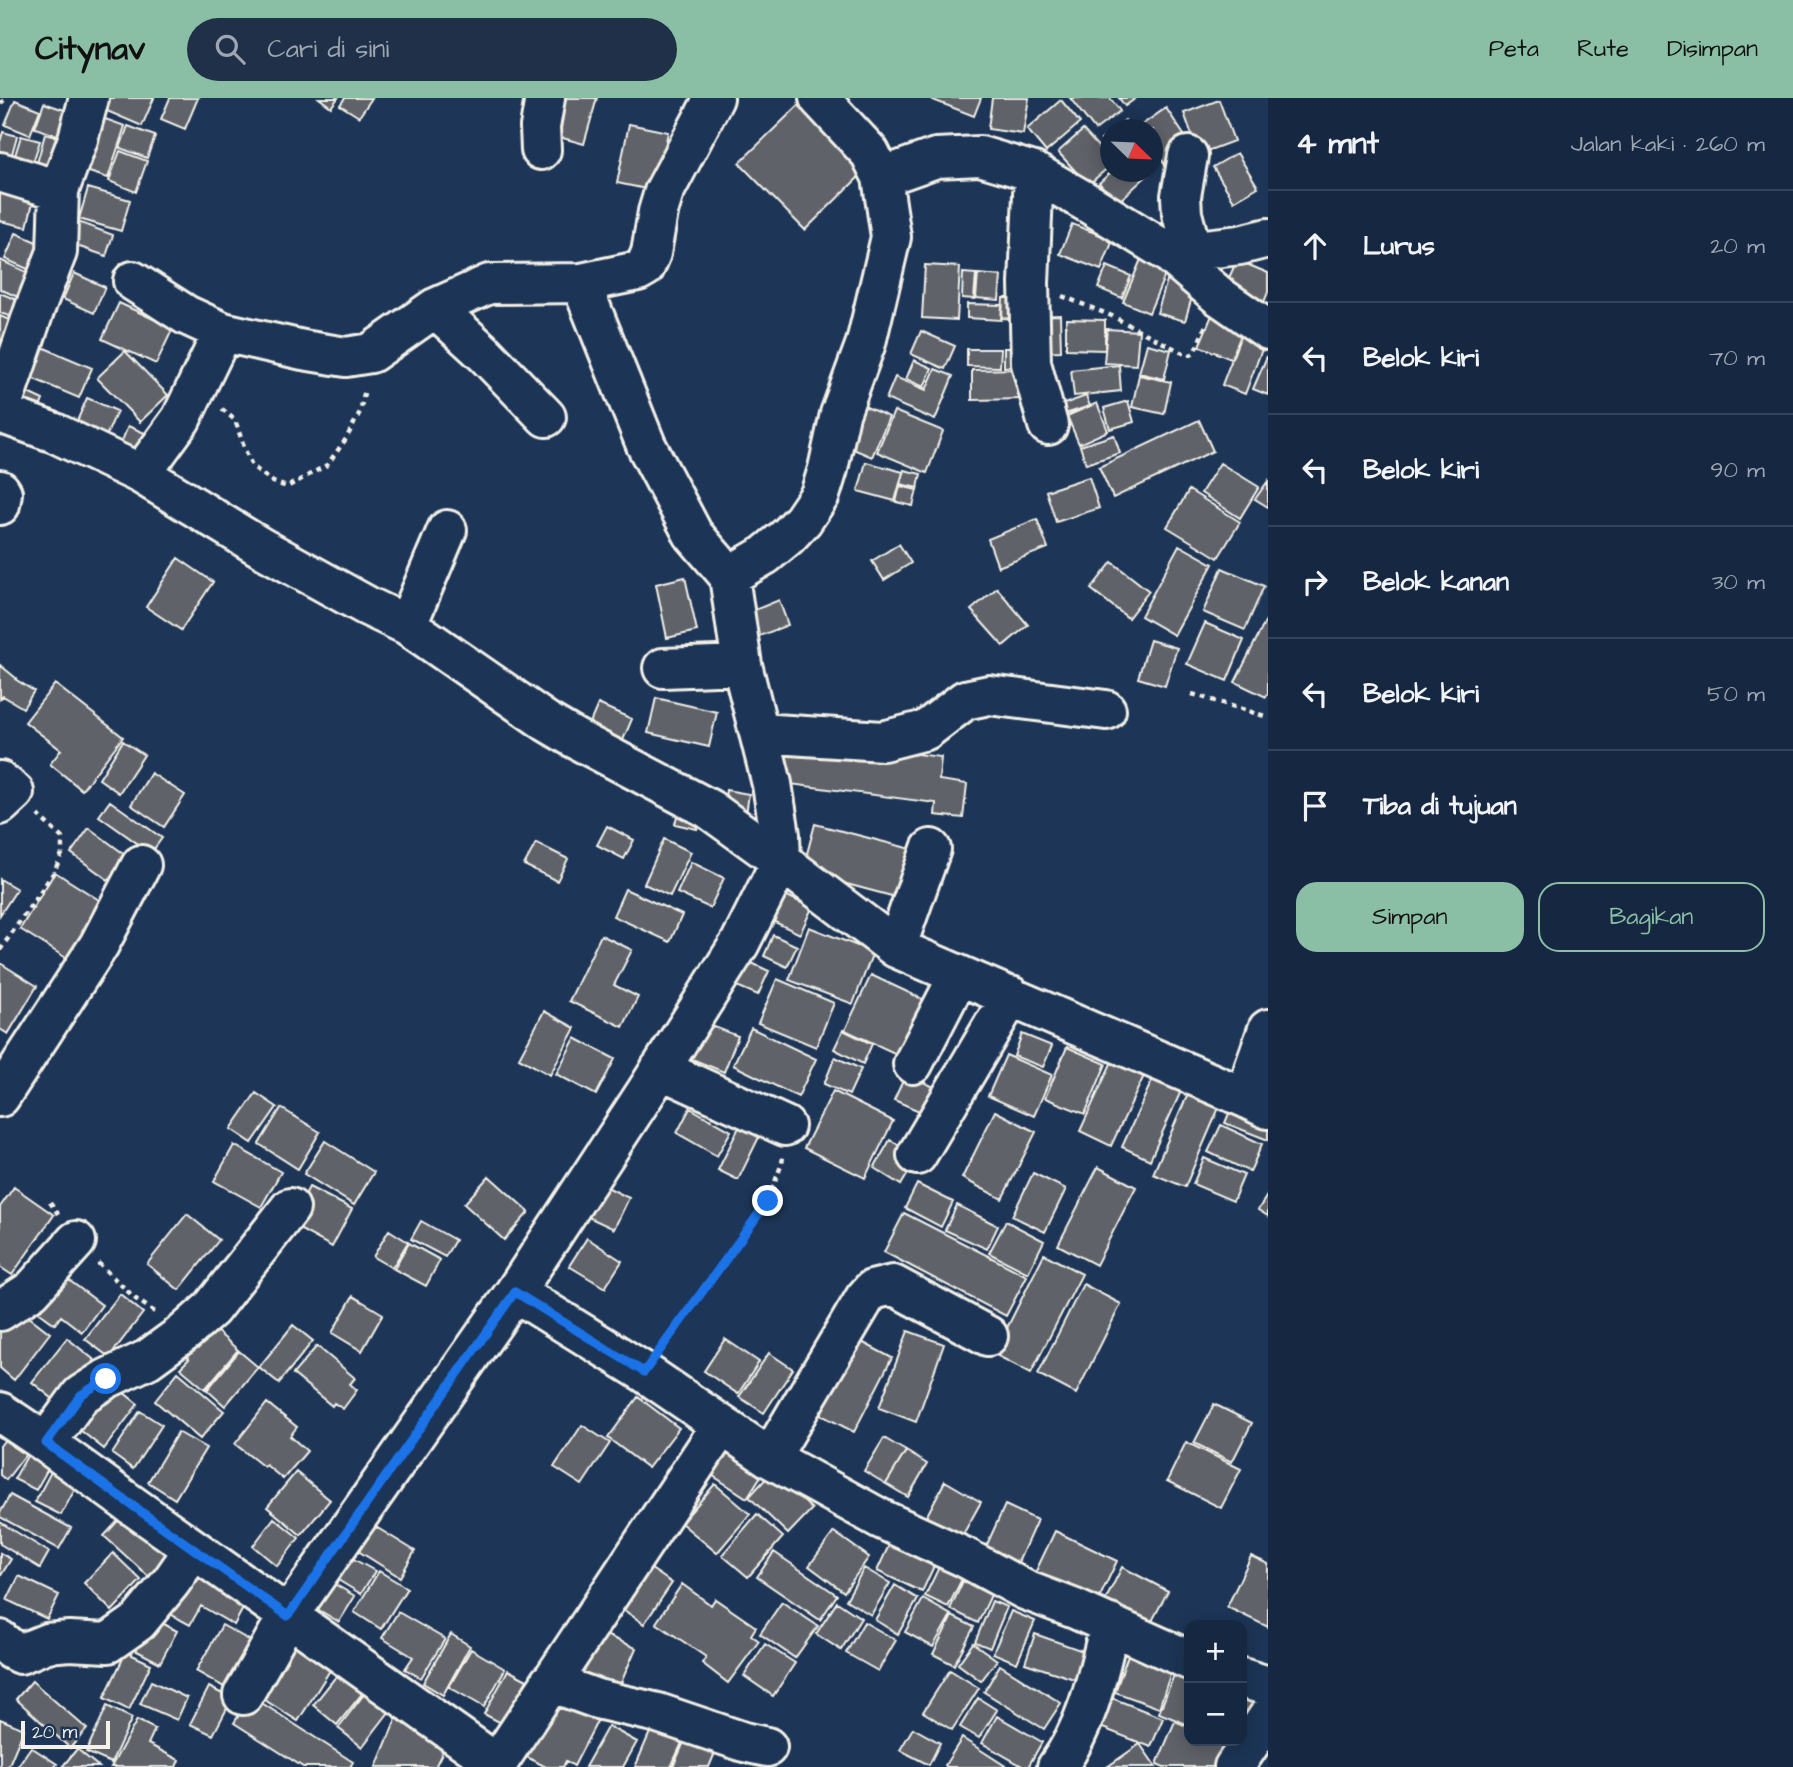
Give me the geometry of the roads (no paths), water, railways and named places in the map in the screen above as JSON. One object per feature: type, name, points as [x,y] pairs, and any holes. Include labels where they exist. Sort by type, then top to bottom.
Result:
[{"type":"street","points":[[0,406],[57,252],[59,190],[78,139],[89,98]]},
{"type":"street","points":[[541,150],[540,127],[545,98]]},
{"type":"street","points":[[729,576],[765,555],[788,536],[820,495],[840,414],[866,343],[891,237],[882,177],[870,153],[819,98]]},
{"type":"street","points":[[133,281],[186,315],[223,332],[346,357],[371,353],[435,308],[489,284],[580,283],[638,271],[645,267],[651,253],[664,192],[708,100]]},
{"type":"street","points":[[882,177],[936,158],[980,156],[1034,172],[1180,252],[1219,296],[1268,330]]},
{"type":"street","points":[[1180,252],[1181,196],[1188,156]]},
{"type":"street","points":[[0,172],[59,190]]},
{"type":"street","points":[[1034,172],[1029,283],[1031,363],[1048,425]]},
{"type":"street","points":[[1180,252],[1240,245],[1268,238]]},
{"type":"street","points":[[243,1695],[288,1616],[515,1292],[660,1069],[740,943],[781,861],[772,784],[742,665],[729,576],[693,534],[646,445],[580,283]]},
{"type":"street","points":[[435,308],[485,354],[546,417]]},
{"type":"street","points":[[141,474],[181,419],[223,332]]},
{"type":"street","points":[[0,413],[55,433],[141,474],[262,548],[366,606],[407,625],[547,722],[709,810],[896,948],[1257,1104],[1254,1069],[1268,1029]]},
{"type":"street","points":[[0,490],[0,505]]},
{"type":"street","points":[[407,625],[447,530]]},
{"type":"street","points":[[663,668],[742,665]]},
{"type":"street","points":[[759,733],[883,741],[926,730],[965,700],[989,695],[1106,710]]},
{"type":"street","points":[[896,948],[931,849]]},
{"type":"street","points":[[0,1097],[99,945],[141,865]]},
{"type":"street","points":[[913,1064],[958,975]]},
{"type":"street","points":[[917,1154],[1011,996]]},
{"type":"street","points":[[660,1069],[785,1126]]},
{"type":"street","points":[[46,1443],[81,1395],[106,1379],[148,1359],[211,1309],[290,1208]]},
{"type":"street","points":[[0,1311],[32,1290],[76,1241]]},
{"type":"street","points":[[771,1458],[872,1290],[893,1285],[988,1336]]},
{"type":"street","points":[[515,1292],[644,1372],[771,1458],[880,1519],[964,1557],[1026,1590],[1184,1658]]},
{"type":"street","points":[[0,1412],[496,1765],[721,1426]]},
{"type":"street","points":[[0,1640],[20,1654],[47,1643],[108,1643],[138,1622],[194,1549]]},
{"type":"street","points":[[1057,1767],[1077,1733],[1093,1693],[1110,1624]]},
{"type":"street","points":[[1247,1680],[1268,1686]]},
{"type":"street","points":[[550,1682],[597,1699],[658,1713],[767,1747]]},
{"type":"street","points":[[1234,1767],[1268,1717]]}]
